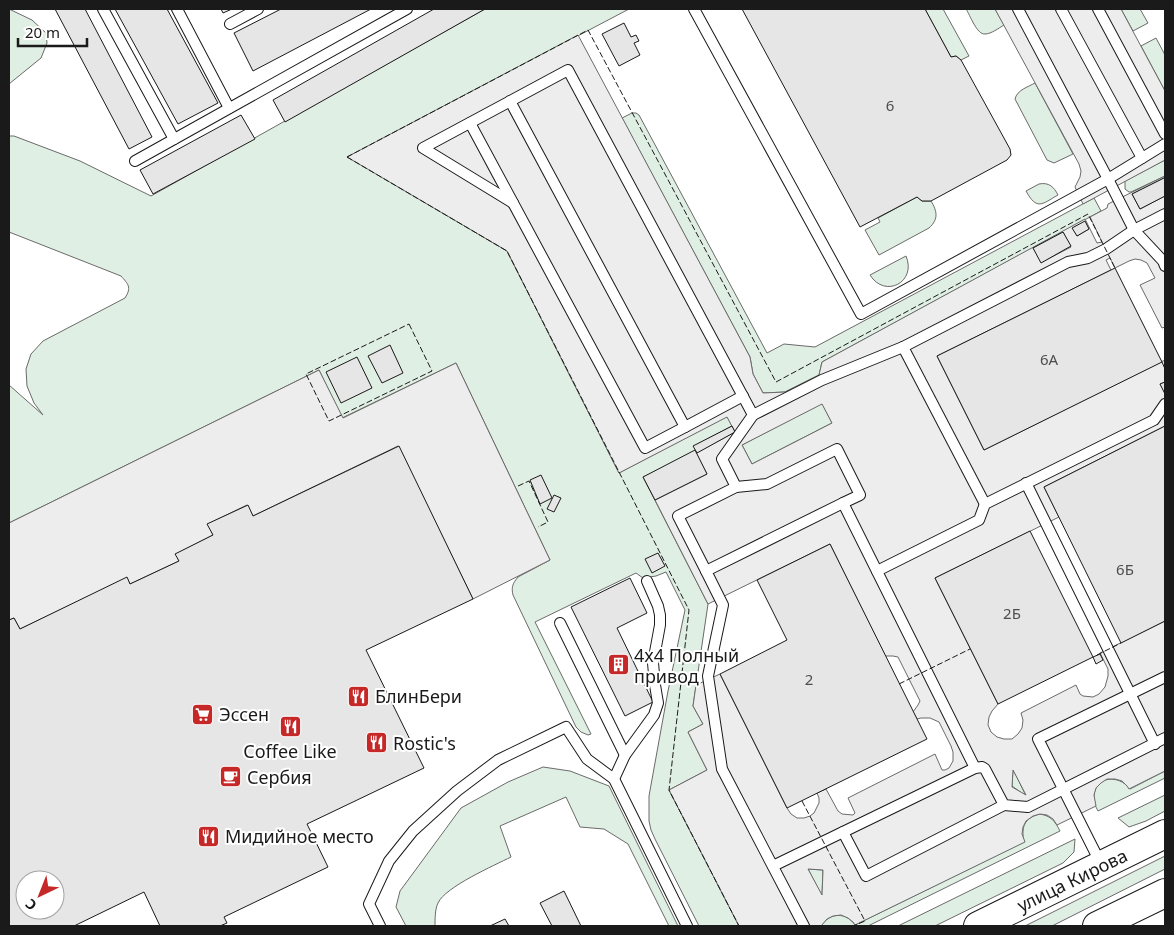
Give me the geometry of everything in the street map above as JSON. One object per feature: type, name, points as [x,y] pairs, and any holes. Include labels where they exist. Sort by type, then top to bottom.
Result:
[{"type":"main road","name":"улица Кирова","points":[[978,926],[1165,834]]},
{"type":"main road","points":[[1097,926],[1165,893]]},
{"type":"lane","points":[[103,9],[174,139]]},
{"type":"lane","points":[[177,9],[229,108]]},
{"type":"lane","points":[[230,24],[258,9]]},
{"type":"lane","points":[[135,161],[407,9]]},
{"type":"lane","points":[[694,9],[861,314],[1108,179],[1165,144]]},
{"type":"lane","points":[[1018,9],[1134,230],[1163,261],[1165,266]]},
{"type":"lane","points":[[1061,9],[1142,158]]},
{"type":"lane","points":[[1098,9],[1165,134]]},
{"type":"lane","points":[[513,203],[423,148],[568,70],[752,415]]},
{"type":"lane","points":[[510,101],[685,427]]},
{"type":"lane","points":[[470,123],[645,448],[743,396]]},
{"type":"lane","points":[[736,487],[722,459],[752,415],[822,380],[904,347],[1068,262],[1088,258],[1165,214]]},
{"type":"lane","points":[[904,347],[985,504]]},
{"type":"lane","points":[[876,571],[979,520],[985,504],[1154,420],[1165,404]]},
{"type":"lane","points":[[706,571],[860,495],[837,449],[767,484],[736,487],[678,516],[723,605],[708,676],[722,768],[804,926]]},
{"type":"lane","points":[[1026,484],[1155,744]]},
{"type":"lane","points":[[843,503],[975,768]]},
{"type":"lane","points":[[614,779],[626,755],[654,715],[658,703],[654,684],[653,663],[660,615],[647,581]]},
{"type":"lane","points":[[560,623],[626,755]]},
{"type":"lane","points":[[1102,865],[1038,739],[1165,677]]},
{"type":"lane","points":[[380,926],[369,904],[388,860],[413,831],[457,791],[498,760],[566,727],[587,759],[614,779],[687,926]]},
{"type":"lane","points":[[843,832],[866,876],[1004,805],[1028,807],[1165,738]]},
{"type":"lane","points":[[773,866],[975,768],[986,769],[1004,805]]},
{"type":"green space","points":[[9,9],[32,20],[46,33],[47,43],[41,58],[9,84]]},
{"type":"green space","points":[[485,9],[629,9],[348,157],[507,251],[619,473],[727,416],[732,426],[694,446],[697,453],[643,477],[708,604],[693,706],[703,724],[688,732],[707,770],[669,790],[739,926],[699,926],[655,839],[649,821],[649,796],[685,610],[666,572],[643,578],[636,573],[535,622],[591,734],[588,735],[581,732],[576,727],[512,592],[513,585],[518,577],[550,560],[456,363],[342,418],[319,370],[9,523],[9,385],[43,415],[34,403],[27,386],[26,369],[31,354],[43,341],[125,298],[129,288],[121,276],[9,232],[9,136],[14,136],[80,161],[151,196]]},
{"type":"green space","points":[[925,9],[943,9],[969,56],[961,60],[956,56],[951,57]]},
{"type":"green space","points":[[966,9],[995,9],[1004,25],[990,33],[982,33]]},
{"type":"green space","points":[[1121,9],[1140,9],[1148,23],[1133,31]]},
{"type":"green space","points":[[1156,38],[1165,55],[1165,91],[1141,46]]},
{"type":"green space","points":[[1035,83],[1073,154],[1054,163],[1047,160],[1015,99],[1020,91]]},
{"type":"green space","points":[[632,113],[639,115],[767,353],[784,344],[815,347],[1094,198],[1101,211],[822,362],[819,375],[785,392],[763,393],[753,374],[750,357],[622,118]]},
{"type":"green space","points":[[1165,160],[1165,176],[1131,192],[1125,189],[1125,181]]},
{"type":"green space","points":[[1039,184],[1051,186],[1058,195],[1040,204],[1033,201],[1026,191]]},
{"type":"green space","points":[[917,197],[922,201],[931,201],[935,208],[936,218],[932,225],[879,255],[865,230],[880,222],[878,218]]},
{"type":"green space","points":[[906,256],[907,273],[898,284],[884,286],[876,282],[870,275]]},
{"type":"green space","points":[[822,403],[832,423],[752,464],[742,445]]},
{"type":"green space","points":[[543,767],[570,771],[609,786],[678,926],[669,926],[628,844],[604,829],[580,827],[566,797],[500,826],[511,857],[471,877],[442,897],[436,908],[435,926],[406,926],[396,907],[400,891],[461,808],[508,782]]},
{"type":"green space","points":[[1013,769],[1026,796],[1012,786]]},
{"type":"green space","points":[[1165,771],[1165,778],[1098,811],[1094,802],[1095,789],[1103,781],[1114,779],[1125,784],[1130,789]]},
{"type":"green space","points":[[1165,795],[1165,811],[1146,821],[1129,827],[1118,818]]},
{"type":"green space","points":[[1040,814],[1052,820],[1060,831],[868,926],[821,926],[829,918],[838,915],[847,918],[855,925],[1024,842],[1023,832],[1025,824],[1030,818]]},
{"type":"green space","points":[[1075,839],[1074,852],[1063,863],[935,926],[898,926]]},
{"type":"green space","points":[[1165,856],[1165,869],[1052,926],[1025,926]]},
{"type":"green space","points":[[808,869],[823,870],[822,896]]},
{"type":"shaded area","points":[[995,9],[1121,9],[1165,91],[1165,160],[1083,204],[1075,187],[1080,177],[1079,164]]},
{"type":"shaded area","points":[[578,35],[750,357],[753,374],[763,393],[785,392],[819,375],[822,362],[1085,219],[1097,243],[1102,242],[1090,217],[1107,208],[1108,204],[1165,176],[1165,180],[1164,178],[1132,194],[1140,209],[1165,196],[1165,327],[1162,328],[1140,285],[1155,278],[1147,263],[1135,259],[1115,268],[1110,258],[1106,260],[1111,270],[937,356],[984,450],[1165,360],[1165,382],[1160,384],[1165,393],[1165,426],[1044,487],[1059,517],[935,578],[998,704],[989,717],[988,725],[991,732],[997,737],[1004,739],[1012,739],[1022,728],[1023,720],[1021,713],[1076,685],[1083,696],[1093,697],[1099,694],[1105,687],[1108,676],[1108,669],[1100,653],[1165,621],[1165,771],[1129,789],[1122,781],[1107,779],[1096,788],[1094,795],[1096,806],[1057,825],[1047,815],[1033,816],[1026,821],[1023,827],[1022,834],[1025,842],[855,925],[848,918],[841,915],[827,919],[821,926],[739,926],[669,790],[707,770],[688,732],[703,724],[693,706],[696,685],[720,674],[787,808],[797,818],[804,818],[814,813],[819,803],[817,793],[826,789],[838,811],[842,814],[853,815],[855,813],[848,798],[935,754],[942,770],[949,768],[953,761],[953,752],[939,722],[930,718],[917,719],[913,712],[920,701],[898,657],[885,656],[830,544],[708,604],[655,500],[707,474],[696,453],[735,432],[727,417],[619,473],[507,251],[347,157]],"holes":[[[1085,222],[1089,229],[1077,236],[1073,228]],[[1063,232],[1071,247],[1042,262],[1033,248]],[[822,404],[832,423],[752,464],[742,445]],[[1013,770],[1026,795],[1012,787]],[[808,869],[823,870],[822,895]]]},
{"type":"shaded area","points":[[456,363],[550,560],[473,599],[398,446],[253,516],[247,505],[208,524],[213,535],[176,554],[179,561],[130,584],[127,578],[20,629],[14,618],[9,620],[9,523],[319,370],[343,418]]},
{"type":"building","points":[[55,9],[85,9],[152,137],[129,149]]},
{"type":"building","points":[[115,9],[167,9],[218,103],[178,124]]},
{"type":"building","points":[[221,9],[232,9],[223,13]]},
{"type":"building","points":[[281,9],[371,9],[253,71],[234,33]]},
{"type":"building","points":[[434,9],[485,9],[285,122],[273,100]]},
{"type":"building","points":[[742,9],[925,9],[951,57],[956,56],[961,60],[1010,149],[1011,155],[1007,160],[931,201],[922,201],[917,197],[860,227]]},
{"type":"building","points":[[624,23],[631,37],[636,35],[639,41],[634,43],[640,55],[619,66],[602,34]]},
{"type":"building","points":[[241,115],[255,139],[153,194],[140,170]]},
{"type":"building","points":[[1164,178],[1165,196],[1140,209],[1132,194]]},
{"type":"building","points":[[1085,221],[1089,229],[1077,236],[1072,228]]},
{"type":"building","points":[[1063,232],[1071,246],[1041,263],[1033,248]]},
{"type":"building","points":[[1115,268],[1162,362],[984,450],[937,356]]},
{"type":"building","points":[[390,345],[403,373],[382,383],[368,356]]},
{"type":"building","points":[[357,357],[372,388],[341,403],[326,372]]},
{"type":"building","points":[[1165,382],[1165,394],[1160,384]]},
{"type":"building","points":[[732,426],[735,432],[697,453],[693,446]]},
{"type":"building","points":[[1165,426],[1165,621],[1121,643],[1044,487]]},
{"type":"building","name":"Эссен","points":[[399,446],[473,599],[366,650],[424,768],[307,824],[328,867],[224,917],[227,923],[220,926],[160,926],[144,892],[74,926],[9,926],[9,620],[14,618],[20,629],[127,577],[130,584],[179,561],[175,554],[213,535],[207,524],[248,505],[253,516]]},
{"type":"building","points":[[695,450],[707,474],[655,500],[643,477]]},
{"type":"building","points":[[541,475],[552,498],[540,504],[530,480]]},
{"type":"building","points":[[554,495],[561,498],[554,512],[547,509]]},
{"type":"building","points":[[1030,531],[1093,657],[998,704],[935,578]]},
{"type":"building","points":[[830,544],[927,739],[787,808],[720,674],[787,640],[757,580]]},
{"type":"building","points":[[658,553],[665,566],[652,573],[645,559]]},
{"type":"building","name":"4x4 Полный привод","points":[[630,578],[647,613],[617,628],[653,702],[625,716],[571,607]]},
{"type":"building","points":[[1100,654],[1103,660],[1096,664],[1093,657]]},
{"type":"building","points":[[564,891],[581,926],[552,926],[540,903]]},
{"type":"building","points":[[505,919],[509,926],[490,926]]},
{"type":"fence","points":[[347,157],[588,30],[776,382],[1088,214],[1115,268]]},
{"type":"fence","points":[[347,157],[507,251],[689,610],[669,790],[739,926]]},
{"type":"fence","points":[[409,324],[432,371],[329,421],[306,374],[409,324]]},
{"type":"fence","points":[[1162,362],[1165,369]]},
{"type":"fence","points":[[518,486],[529,481],[548,522],[538,527]]},
{"type":"fence","points":[[1097,655],[1121,643]]},
{"type":"fence","points":[[899,684],[970,649]]},
{"type":"fence","points":[[802,801],[865,921],[853,926]]},
{"type":"place","name":"4x4 Полный привод","points":[[618,665]]},
{"type":"place","name":"БлинБери","points":[[359,696]]},
{"type":"place","name":"Эссен","points":[[203,714]]},
{"type":"place","name":"Coffee Like","points":[[290,726]]},
{"type":"place","name":"Rostic's","points":[[377,743]]},
{"type":"place","name":"Сербия","points":[[231,777]]},
{"type":"place","name":"Мидийное место","points":[[209,836]]}]
